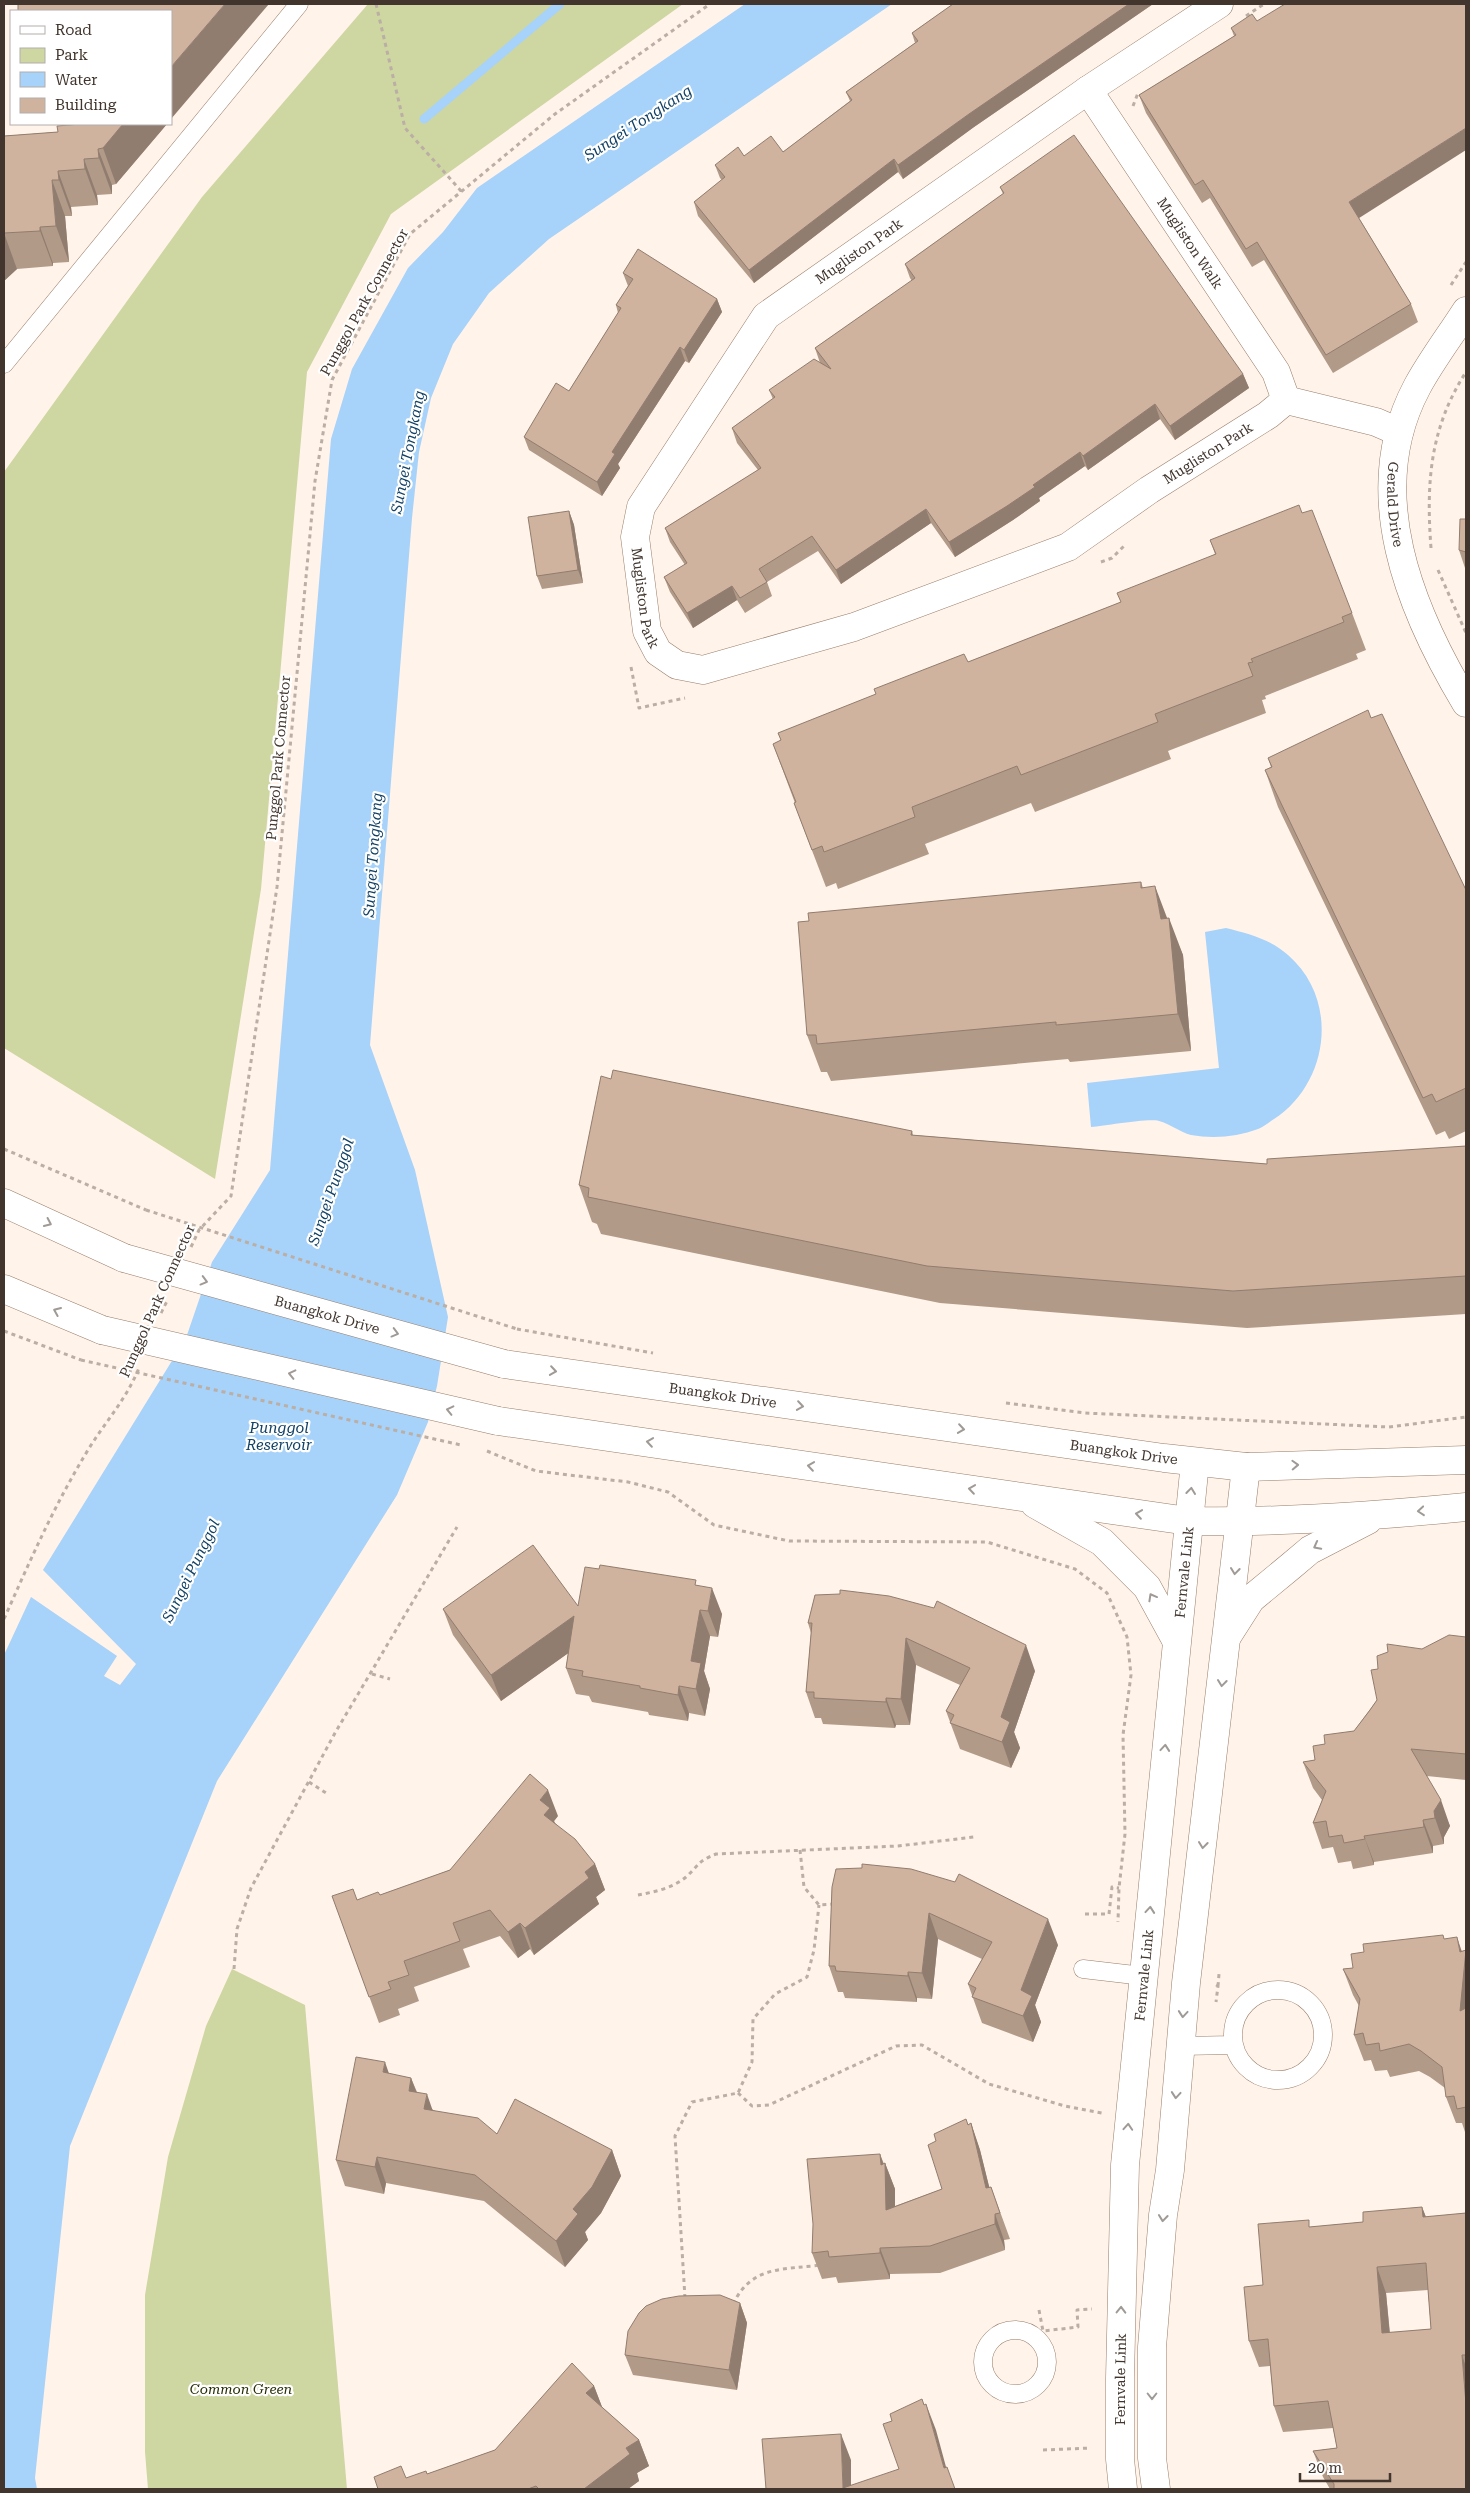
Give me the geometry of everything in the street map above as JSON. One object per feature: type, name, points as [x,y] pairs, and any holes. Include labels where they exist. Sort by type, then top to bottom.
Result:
[{"type":"street","name":"Mugliston Park","points":[[1219,4],[1088,90],[766,316],[640,507],[635,537],[647,631],[658,652],[677,665],[703,670],[854,627],[1068,547],[1149,490],[1268,415],[1286,400]]},
{"type":"street","name":"Mugliston Walk","points":[[1088,90],[1276,372],[1286,400]]},
{"type":"street","name":"Gerald Drive","points":[[1466,311],[1416,388],[1392,456],[1391,479],[1392,506],[1399,551],[1428,636],[1466,703]]},
{"type":"street","points":[[1286,400],[1376,422],[1400,432]]},
{"type":"street","name":"Buangkok Drive","points":[[4,1203],[124,1258],[504,1364],[1195,1462],[1246,1467],[1466,1460]]},
{"type":"street","points":[[4,1289],[102,1330],[498,1420],[1188,1521],[1241,1522],[1376,1515],[1466,1507]]},
{"type":"street","name":"Fernvale Link","points":[[1123,2489],[1120,2459],[1120,2378],[1125,2166],[1195,1462]]},
{"type":"street","points":[[1156,2489],[1152,2458],[1152,2347],[1186,1983],[1228,1635],[1246,1467]]},
{"type":"street","points":[[1020,1496],[1102,1542],[1147,1587],[1176,1640]]},
{"type":"street","points":[[1228,1635],[1252,1599],[1310,1550],[1376,1515]]},
{"type":"lane","points":[[4,364],[299,4]]},
{"type":"lane","points":[[1083,1969],[1144,1976]]},
{"type":"lane","points":[[1272,1989],[1297,1993],[1314,2007],[1323,2027],[1320,2055],[1294,2078],[1275,2081],[1256,2075],[1241,2062],[1233,2044],[1234,2020],[1249,1999],[1272,1989]]},
{"type":"lane","points":[[1180,2046],[1233,2044]]},
{"type":"path","points":[[376,4],[405,128],[461,191]]},
{"type":"path","name":"Punggol Park Connector","points":[[188,1255],[199,1230],[231,1196],[276,886],[315,481],[332,380],[410,234],[555,114],[710,4]]},
{"type":"path","points":[[1432,556],[1428,504],[1435,438],[1454,390],[1466,372]]},
{"type":"path","points":[[1436,565],[1466,633]]},
{"type":"path","points":[[4,1149],[146,1210],[517,1329],[661,1354]]},
{"type":"path","name":"Punggol Park Connector","points":[[158,1321],[169,1295]]},
{"type":"path","points":[[4,1331],[81,1360],[468,1447]]},
{"type":"path","name":"Punggol Park Connector","points":[[4,1619],[48,1520],[86,1454],[129,1392],[140,1365]]},
{"type":"path","points":[[998,1402],[1085,1413],[1389,1427],[1466,1417]]},
{"type":"path","points":[[478,1449],[536,1471],[628,1482],[668,1492],[714,1525],[788,1541],[987,1542],[1074,1569],[1107,1593],[1127,1637],[1131,1675],[1123,1735],[1126,1834],[1119,1888],[1117,1919],[1120,1925]]},
{"type":"path","points":[[234,1969],[237,1929],[252,1888],[336,1733],[372,1674],[400,1620],[457,1528]]},
{"type":"path","points":[[372,1674],[390,1679]]},
{"type":"path","points":[[309,1782],[326,1793]]},
{"type":"path","points":[[638,1895],[660,1890],[685,1878],[702,1859],[716,1854],[898,1846],[974,1837]]},
{"type":"path","points":[[738,2093],[752,2062],[753,2019],[775,1994],[806,1977],[814,1950],[819,1905],[804,1887],[800,1850]]},
{"type":"path","points":[[1085,1914],[1109,1914],[1112,1887],[1119,1888]]},
{"type":"path","points":[[819,1905],[832,1904]]},
{"type":"path","points":[[738,2093],[752,2106],[769,2105],[896,2046],[922,2045],[989,2084],[1094,2112]]},
{"type":"path","points":[[686,2306],[675,2136],[692,2102],[738,2093]]},
{"type":"path","points":[[731,2307],[739,2291],[763,2272],[822,2265]]},
{"type":"path","points":[[1039,2310],[1043,2331],[1078,2327],[1077,2310],[1095,2309],[1095,2317]]},
{"type":"path","points":[[1044,2450],[1093,2448]]},
{"type":"green space","points":[[368,4],[683,4],[391,214],[307,372],[261,889],[215,1179],[4,1048],[4,472],[202,197]]},
{"type":"green space","name":"Common Green","points":[[232,1969],[305,2005],[347,2489],[148,2489],[145,2452],[145,2295],[168,2157],[206,2026]]},
{"type":"water","name":"Punggol Reservoir","points":[[745,4],[892,4],[549,239],[489,293],[453,344],[431,398],[419,452],[412,518],[370,1045],[415,1170],[448,1317],[437,1386],[428,1422],[397,1495],[217,1781],[70,2146],[35,2478],[37,2489],[4,2489],[4,1655],[31,1597],[117,1656],[104,1676],[120,1685],[136,1664],[43,1570],[186,1338],[212,1262],[270,1170],[331,439],[352,369],[408,268],[443,232],[477,188]]},
{"type":"water","points":[[1226,928],[1243,932],[1274,945],[1288,955],[1305,973],[1315,995],[1321,1017],[1321,1040],[1316,1063],[1307,1085],[1293,1103],[1274,1119],[1260,1128],[1242,1134],[1216,1137],[1191,1135],[1163,1122],[1153,1120],[1091,1127],[1087,1083],[1219,1068],[1205,932]]},
{"type":"building","points":[[18,4],[225,4],[172,66],[172,10],[18,10]]},
{"type":"building","points":[[953,4],[1129,4],[898,165],[894,159],[749,270],[694,202],[725,177],[715,165],[738,147],[744,156],[771,136],[783,152],[852,100],[846,92],[918,41],[912,33]]},
{"type":"building","points":[[1285,4],[1466,4],[1466,128],[1349,202],[1411,304],[1326,355],[1257,242],[1246,249],[1203,180],[1195,185],[1139,95],[1236,35],[1231,28],[1252,14],[1257,21]]},
{"type":"building","points":[[122,125],[103,148],[98,149],[99,158],[84,159],[85,169],[58,171],[59,180],[52,180],[56,226],[40,227],[40,231],[4,233],[4,136],[58,132],[57,126]]},
{"type":"building","points":[[1074,135],[1243,374],[1170,426],[1155,404],[1083,456],[1080,452],[1033,485],[1035,487],[949,542],[926,509],[836,570],[812,536],[759,569],[767,582],[740,598],[732,586],[687,613],[664,577],[687,563],[665,528],[761,468],[732,428],[775,397],[769,390],[814,359],[831,369],[815,348],[915,278],[905,264],[1004,193],[1000,187]]},
{"type":"building","points":[[638,249],[717,299],[684,350],[680,347],[612,452],[615,454],[597,482],[524,437],[556,383],[569,391],[621,308],[616,305],[633,279],[623,273]]},
{"type":"building","points":[[1299,505],[1302,513],[1312,510],[1352,613],[1342,617],[1344,622],[1251,659],[1253,662],[1248,663],[1253,676],[1155,714],[1158,722],[1021,775],[1017,766],[912,807],[915,817],[824,852],[822,846],[812,850],[794,803],[796,802],[773,744],[781,740],[778,733],[876,694],[874,689],[964,654],[968,662],[1121,602],[1117,593],[1216,554],[1210,540]]},
{"type":"building","points":[[569,511],[578,570],[537,576],[528,517]]},
{"type":"building","points":[[1460,519],[1466,519],[1466,552],[1459,550]]},
{"type":"building","points":[[1368,710],[1371,718],[1382,714],[1466,890],[1466,1088],[1436,1102],[1432,1094],[1423,1098],[1265,770],[1272,767],[1268,758]]},
{"type":"building","points":[[1141,882],[1141,888],[1155,886],[1161,919],[1169,918],[1178,1014],[1056,1025],[1056,1022],[817,1044],[816,1035],[807,1035],[798,922],[809,921],[808,913]]},
{"type":"building","points":[[613,1070],[912,1131],[911,1135],[1267,1164],[1267,1159],[1466,1146],[1466,1276],[1233,1291],[927,1266],[588,1197],[589,1188],[579,1185],[601,1076],[611,1079]]},
{"type":"building","points":[[533,1545],[578,1606],[585,1567],[599,1569],[600,1565],[696,1580],[695,1585],[712,1588],[708,1611],[700,1610],[691,1661],[701,1663],[696,1689],[679,1686],[678,1695],[582,1676],[583,1671],[566,1668],[574,1616],[491,1675],[443,1609]]},
{"type":"building","points":[[840,1590],[889,1596],[934,1608],[937,1601],[1026,1645],[1001,1717],[1010,1722],[1002,1742],[950,1723],[954,1715],[946,1711],[970,1668],[906,1638],[901,1699],[886,1698],[886,1702],[814,1698],[814,1692],[806,1692],[812,1623],[808,1623],[815,1595],[840,1594]]},
{"type":"building","points":[[1449,1635],[1466,1637],[1466,1754],[1411,1749],[1441,1800],[1434,1811],[1435,1818],[1423,1820],[1424,1827],[1364,1836],[1365,1839],[1344,1843],[1342,1835],[1329,1837],[1326,1821],[1313,1823],[1326,1791],[1303,1762],[1315,1760],[1313,1746],[1325,1744],[1324,1735],[1354,1731],[1370,1710],[1377,1700],[1371,1670],[1378,1669],[1377,1656],[1388,1652],[1387,1644],[1422,1649]]},
{"type":"building","points":[[530,1774],[548,1790],[540,1800],[550,1808],[544,1815],[575,1839],[595,1864],[585,1872],[589,1878],[525,1928],[520,1923],[508,1932],[490,1910],[453,1923],[460,1941],[404,1961],[409,1975],[388,1982],[391,1989],[369,1997],[332,1896],[353,1889],[357,1900],[378,1892],[380,1895],[450,1870]]},
{"type":"building","points":[[862,1864],[911,1869],[955,1882],[959,1874],[1048,1919],[1021,1990],[1032,1996],[1023,2016],[972,1997],[976,1988],[968,1984],[992,1942],[929,1913],[922,1973],[908,1972],[908,1976],[836,1971],[835,1966],[829,1966],[832,1887],[836,1869],[862,1868]]},
{"type":"building","points":[[1443,1935],[1444,1939],[1457,1937],[1460,1952],[1466,1950],[1460,2011],[1466,2008],[1466,2107],[1457,2109],[1454,2096],[1446,2097],[1442,2067],[1421,2051],[1409,2044],[1380,2051],[1379,2043],[1366,2045],[1363,2033],[1354,2035],[1360,1999],[1343,1969],[1353,1968],[1351,1954],[1364,1952],[1363,1944]]},
{"type":"building","points":[[356,2057],[385,2062],[383,2072],[411,2078],[409,2091],[427,2094],[424,2109],[478,2118],[497,2134],[515,2099],[612,2150],[592,2187],[573,2209],[578,2214],[556,2241],[475,2175],[377,2157],[375,2167],[336,2160]]},
{"type":"building","points":[[966,2119],[968,2125],[971,2123],[986,2188],[991,2187],[1000,2213],[995,2214],[995,2224],[930,2246],[880,2248],[880,2253],[829,2257],[828,2251],[812,2253],[813,2224],[807,2159],[880,2154],[881,2165],[885,2163],[886,2210],[942,2189],[928,2145],[936,2141],[934,2134]]},
{"type":"building","points":[[1422,2207],[1423,2217],[1466,2213],[1466,2355],[1462,2355],[1466,2404],[1466,2489],[1334,2489],[1334,2484],[1313,2451],[1337,2448],[1328,2401],[1274,2406],[1268,2339],[1249,2341],[1244,2287],[1263,2285],[1258,2224],[1309,2220],[1309,2227],[1363,2222],[1363,2212]],"holes":[[[1426,2263],[1431,2329],[1382,2333],[1377,2267]]]},
{"type":"building","points":[[720,2295],[740,2303],[729,2370],[625,2355],[628,2331],[639,2313],[646,2306],[662,2299],[679,2296]]},
{"type":"building","points":[[572,2363],[594,2386],[586,2393],[639,2440],[626,2448],[630,2454],[584,2489],[539,2489],[536,2486],[528,2489],[378,2489],[374,2477],[401,2466],[406,2478],[426,2471],[427,2474],[495,2450]]},
{"type":"building","points":[[922,2399],[924,2405],[926,2404],[944,2468],[947,2467],[955,2489],[766,2489],[762,2439],[841,2434],[843,2488],[899,2469],[883,2424],[892,2421],[890,2414]]},
{"type":"waterway","points":[[424,119],[560,4]]},
{"type":"water label","name":"Sungei Tongkang","points":[[638,123]]},
{"type":"water label","name":"Sungei Tongkang","points":[[408,452]]},
{"type":"water label","name":"Sungei Tongkang","points":[[373,855]]},
{"type":"water label","name":"Sungei Punggol","points":[[331,1192]]},
{"type":"water label","name":"Sungei Punggol","points":[[191,1571]]}]
